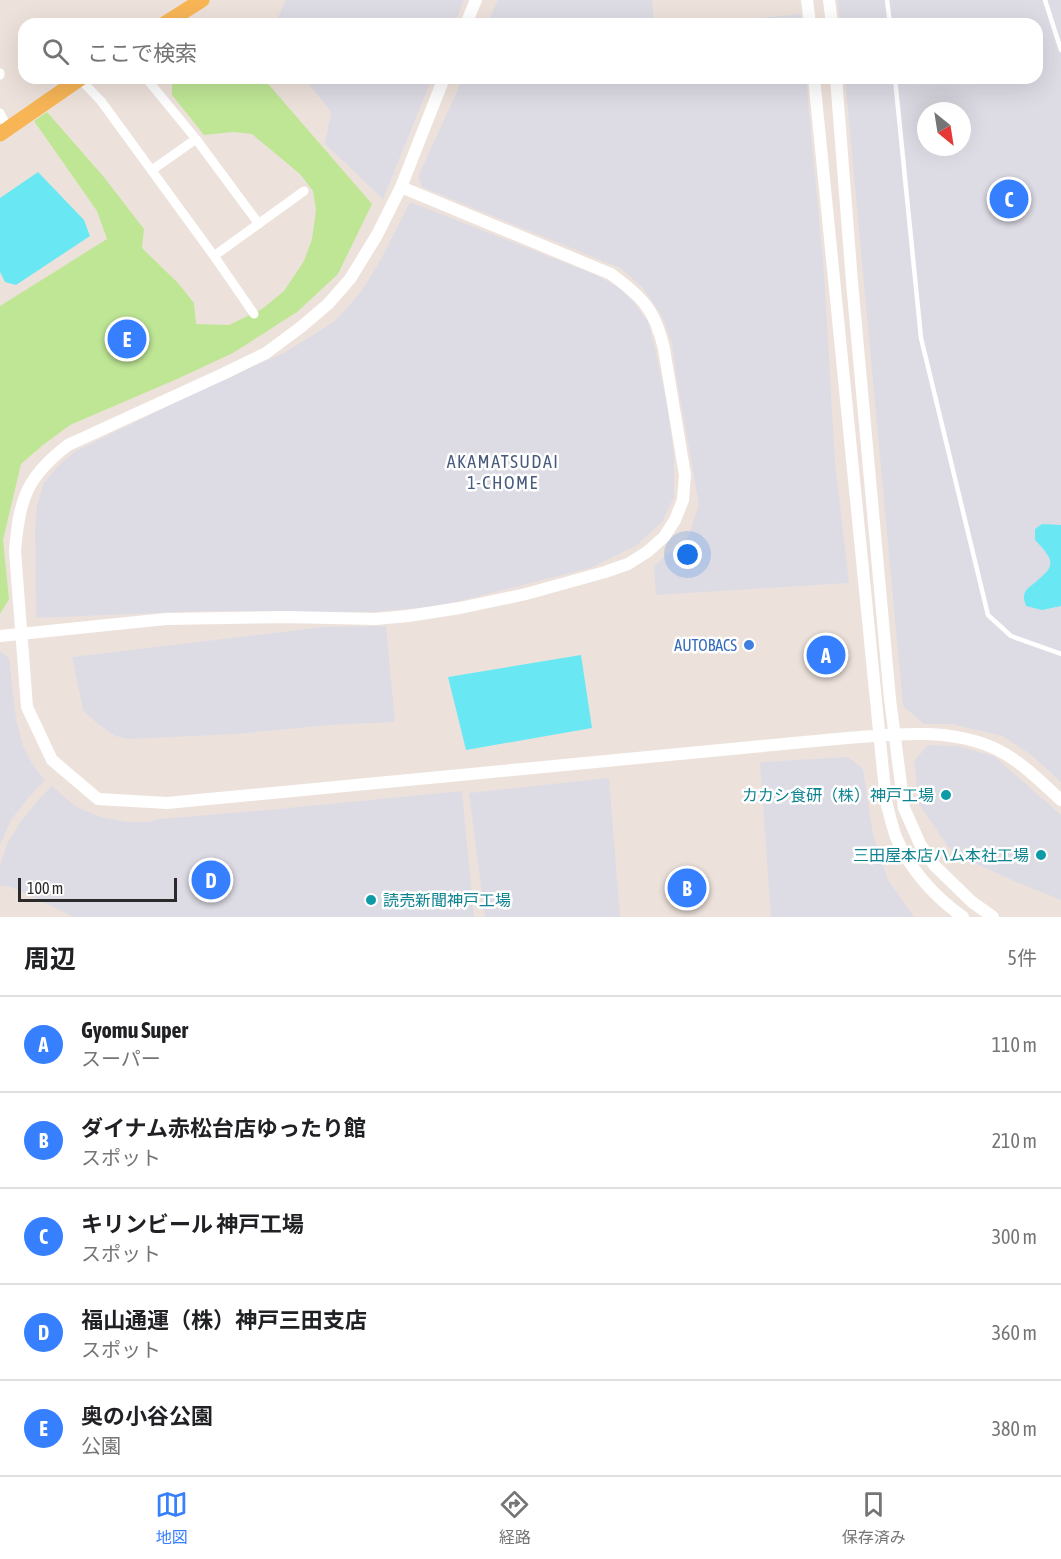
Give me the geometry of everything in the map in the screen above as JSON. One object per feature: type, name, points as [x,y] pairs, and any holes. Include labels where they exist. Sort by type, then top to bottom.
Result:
[{"type":"main road","points":[[174,18],[202,0]]},
{"type":"main road","points":[[4,131],[71,84]]},
{"type":"street","points":[[468,18],[476,0]]},
{"type":"street","points":[[807,0],[809,18]]},
{"type":"street","points":[[829,0],[831,18]]},
{"type":"street","points":[[85,84],[101,101],[254,314]]},
{"type":"street","points":[[151,84],[196,139],[259,224]]},
{"type":"street","points":[[442,84],[401,187],[377,235],[350,279],[328,304],[302,327],[266,353],[68,445],[50,459],[32,480],[22,501],[16,529],[15,551],[27,707],[52,760],[98,798],[167,803],[879,736],[924,734],[970,740],[996,749],[1016,761],[1061,800]]},
{"type":"street","points":[[815,84],[886,801],[897,838],[917,874],[947,906],[963,917]]},
{"type":"street","points":[[836,84],[852,282],[894,735],[904,808],[920,844],[935,866],[972,902],[993,917]]},
{"type":"street","points":[[0,113],[4,131]]},
{"type":"street","points":[[152,171],[196,139]]},
{"type":"street","points":[[0,636],[166,619],[285,617],[375,619],[460,608],[526,594],[628,564],[647,552],[664,537],[675,520],[683,500],[685,475],[660,328],[650,309],[636,292],[611,274],[401,187]]},
{"type":"street","points":[[214,256],[304,190]]},
{"type":"lane","points":[[887,0],[889,18]]},
{"type":"lane","points":[[1045,0],[1061,50]]},
{"type":"lane","points":[[896,84],[921,338],[988,615],[1011,636],[1061,654]]},
{"type":"shaded area","points":[[286,0],[464,0],[456,18],[278,18]]},
{"type":"shaded area","points":[[498,0],[652,0],[654,18],[490,18]]},
{"type":"shaded area","points":[[838,0],[1061,0],[1061,782],[1030,754],[1002,736],[951,724],[924,724],[903,706],[846,84],[1043,84],[1043,18],[840,18]]},
{"type":"shaded area","points":[[801,14],[801,18],[759,18]]},
{"type":"shaded area","points":[[309,84],[430,84],[383,199],[325,144],[331,112]]},
{"type":"shaded area","points":[[460,84],[807,84],[824,272],[835,462],[849,583],[656,595],[654,566],[688,537],[699,505],[672,343],[662,316],[643,288],[620,268],[422,187],[418,177]]},
{"type":"shaded area","points":[[410,202],[596,275],[618,287],[633,301],[648,322],[654,344],[666,399],[674,454],[674,497],[662,522],[636,546],[590,568],[439,606],[372,612],[205,611],[36,618],[37,505],[44,483],[56,468],[74,452],[220,381],[284,353],[335,321],[361,292]]},
{"type":"shaded area","points":[[386,626],[395,722],[330,725],[237,734],[129,739],[115,736],[83,710],[72,657],[324,627]]},
{"type":"shaded area","points":[[0,651],[9,658],[16,719],[23,746],[33,765],[45,780],[11,820],[0,845]]},
{"type":"shaded area","points":[[928,745],[957,746],[994,756],[1061,815],[1061,900],[957,855],[948,847],[919,804],[914,761]]},
{"type":"shaded area","points":[[848,757],[863,769],[873,835],[888,880],[914,917],[771,917],[760,762]]},
{"type":"shaded area","points":[[609,778],[620,917],[485,917],[469,793]]},
{"type":"shaded area","points":[[52,786],[75,806],[100,817],[128,822],[462,791],[474,917],[74,917],[11,887],[0,886],[0,865],[7,844],[21,821]]},
{"type":"green space","points":[[172,84],[268,84],[372,204],[338,274],[297,312],[233,353],[70,425],[21,464],[3,540],[9,599],[0,614],[0,306],[107,239],[97,211],[34,121],[47,112],[103,176],[144,229],[142,248],[178,283],[194,303],[196,324],[229,325],[262,309],[284,291],[304,261],[312,239],[316,210],[313,191],[300,174],[252,134],[233,132],[204,135],[172,95]]},
{"type":"water","points":[[38,172],[84,220],[90,236],[16,285],[5,282],[0,272],[0,198]]},
{"type":"water","points":[[1042,524],[1061,525],[1061,606],[1042,610],[1026,606],[1024,598],[1026,590],[1045,573],[1050,564],[1047,554],[1035,540],[1035,529]]},
{"type":"water","points":[[581,655],[592,728],[466,750],[448,677]]},
{"type":"place","name":"キリンビール 神戸工場","points":[[1009,199]]},
{"type":"place","name":"奥の小谷公園","points":[[127,339]]},
{"type":"place","name":"AUTOBACS","points":[[749,645]]},
{"type":"place","name":"Gyomu Super","points":[[826,655]]},
{"type":"place","name":"カカシ食研（株）神戸工場","points":[[946,795]]},
{"type":"place","name":"三田屋本店ハム本社工場","points":[[1041,855]]},
{"type":"place","name":"福山通運（株）神戸三田支店","points":[[211,880]]},
{"type":"place","name":"ダイナム赤松台店ゆったり館","points":[[687,888]]},
{"type":"place","name":"読売新聞神戸工場","points":[[371,900]]},
{"type":"district","name":"AKAMATSUDAI 1-CHOME","points":[[503,472]]}]
